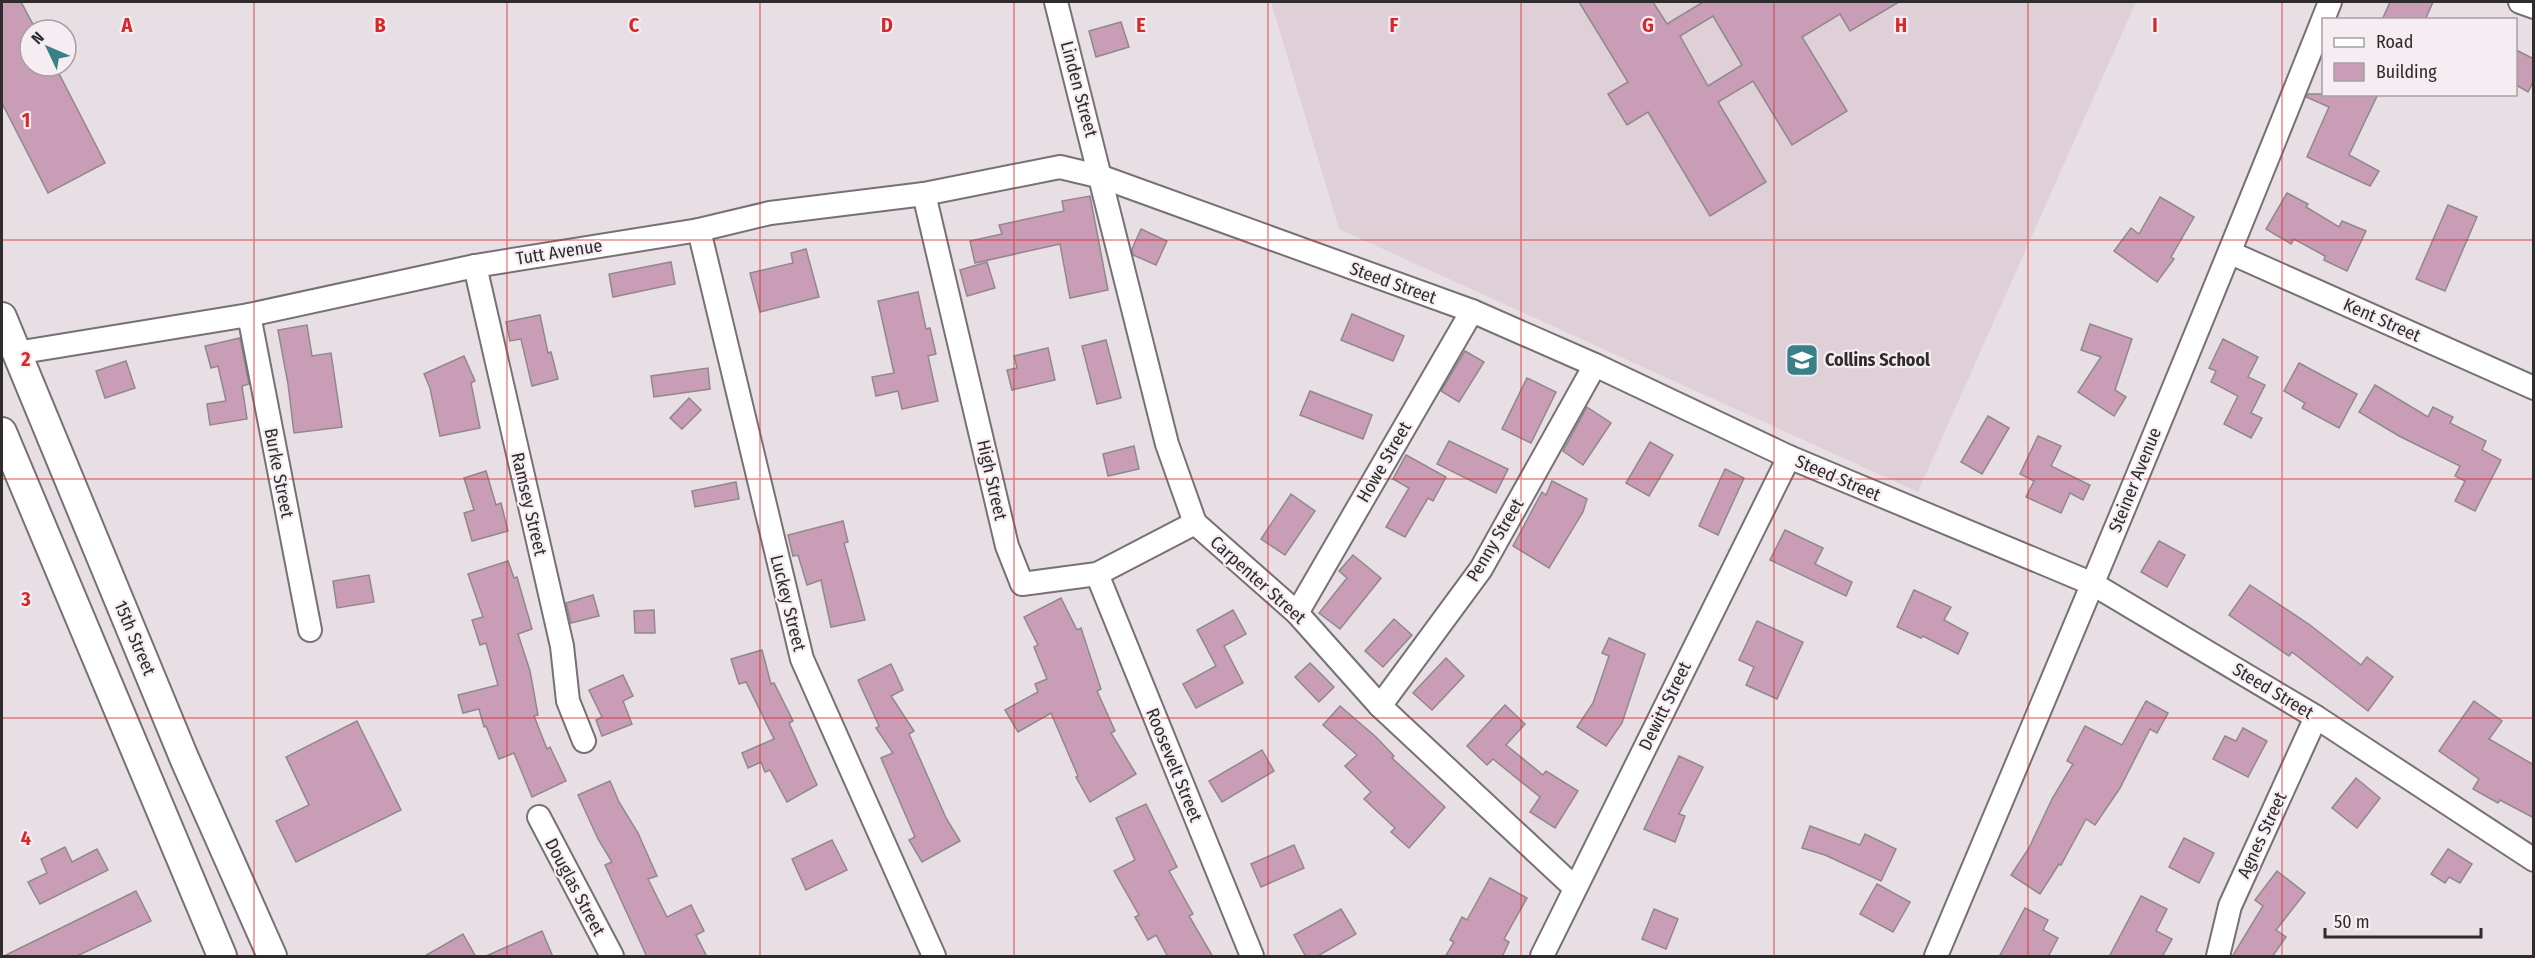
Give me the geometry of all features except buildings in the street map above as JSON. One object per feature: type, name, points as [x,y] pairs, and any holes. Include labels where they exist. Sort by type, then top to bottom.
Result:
[{"type":"main road","name":"15th Street","points":[[2,317],[185,760],[272,957]]},
{"type":"main road","points":[[2,432],[222,957]]},
{"type":"street","name":"Linden Street","points":[[1056,2],[1102,177]]},
{"type":"street","name":"Steiner Avenue","points":[[2324,18],[2330,2]]},
{"type":"street","points":[[2520,2],[2534,8]]},
{"type":"street","name":"Steiner Avenue","points":[[1936,957],[2093,584],[2169,394],[2230,253],[2322,22]]},
{"type":"street","name":"Tutt Avenue","points":[[16,353],[249,315],[475,266],[699,230],[770,213],[924,194],[1059,167],[1102,177]]},
{"type":"street","name":"Steed Street","points":[[1102,177],[1472,311],[1595,365],[1789,457],[2093,584],[2316,717],[2534,860]]},
{"type":"street","name":"Carpenter Street","points":[[1102,177],[1167,444],[1195,523],[1297,613],[1380,706],[1575,888]]},
{"type":"street","name":"High Street","points":[[924,194],[1007,546],[1022,584],[1097,574],[1195,523]]},
{"type":"street","name":"Luckey Street","points":[[699,230],[802,659],[934,957]]},
{"type":"street","name":"Kent Street","points":[[2230,253],[2534,388]]},
{"type":"street","name":"Ramsey Street","points":[[475,266],[562,646],[568,701],[584,741]]},
{"type":"street","name":"Howe Street","points":[[1297,613],[1472,311]]},
{"type":"street","name":"Burke Street","points":[[249,315],[310,630]]},
{"type":"street","name":"Penny Street","points":[[1380,706],[1481,569],[1595,365]]},
{"type":"street","name":"Dewitt Street","points":[[1542,957],[1789,457]]},
{"type":"street","name":"Roosevelt Street","points":[[1097,574],[1251,957]]},
{"type":"street","name":"Agnes Street","points":[[2218,957],[2230,906],[2316,717]]},
{"type":"street","name":"Douglas Street","points":[[539,817],[612,957]]},
{"type":"shaded area","name":"Collins School","points":[[1271,2],[2136,2],[1918,492],[1339,229]]},
{"type":"place","name":"Collins School","points":[[1802,360]]}]
